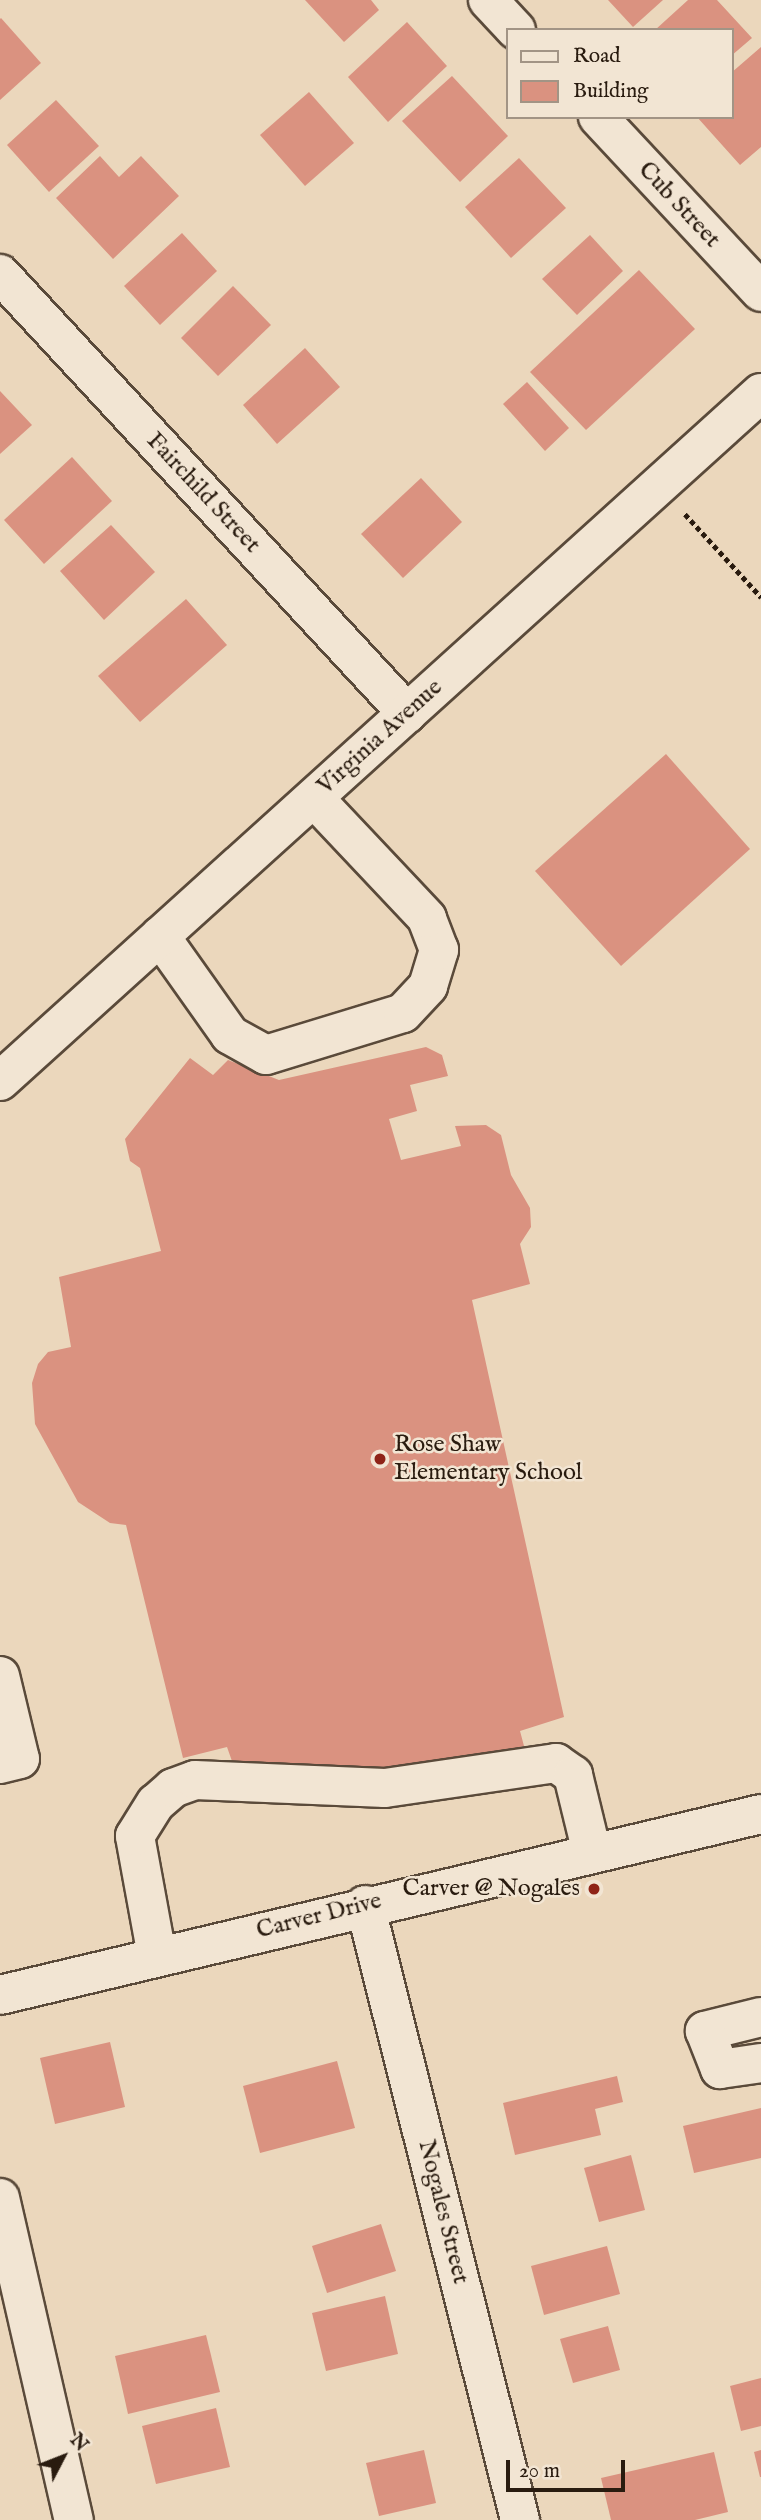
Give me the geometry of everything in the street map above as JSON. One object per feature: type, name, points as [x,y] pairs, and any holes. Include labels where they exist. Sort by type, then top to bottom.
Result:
[{"type":"street","points":[[488,0],[514,28]]},
{"type":"street","name":"Cub Street","points":[[600,119],[761,292]]},
{"type":"street","name":"Fairchild Street","points":[[0,274],[407,713]]},
{"type":"street","name":"Virginia Avenue","points":[[2,1075],[314,798],[761,393]]},
{"type":"street","points":[[160,936],[230,1035],[265,1055],[403,1013],[428,986],[439,950],[427,918],[314,798]]},
{"type":"street","points":[[0,1676],[20,1759],[0,1764]]},
{"type":"street","points":[[157,1956],[135,1836],[156,1802],[173,1788],[195,1780],[385,1788],[556,1763],[573,1775],[592,1853]]},
{"type":"street","name":"Carver Drive","points":[[0,1995],[365,1905],[761,1814]]},
{"type":"street","name":"Nogales Street","points":[[365,1905],[520,2520]]},
{"type":"street","points":[[761,2017],[705,2031],[720,2069],[761,2063]]},
{"type":"street","points":[[0,2198],[74,2520]]},
{"type":"path","points":[[659,485],[761,597]]},
{"type":"building","points":[[305,0],[371,0],[379,10],[344,42]]},
{"type":"building","points":[[608,0],[663,0],[633,27]]},
{"type":"building","points":[[688,0],[717,0],[752,38],[733,54],[733,28],[657,28]]},
{"type":"building","points":[[0,19],[41,63],[0,100]]},
{"type":"building","points":[[407,22],[447,66],[388,122],[348,77]]},
{"type":"building","points":[[761,47],[761,147],[740,165],[699,119],[733,119],[733,71]]},
{"type":"building","points":[[452,76],[508,136],[460,182],[402,121]]},
{"type":"building","points":[[309,92],[354,143],[305,186],[260,135]]},
{"type":"building","points":[[56,100],[99,146],[49,192],[7,145]]},
{"type":"building","points":[[100,156],[119,177],[141,156],[179,196],[113,259],[56,198]]},
{"type":"building","points":[[519,158],[566,208],[511,258],[465,207]]},
{"type":"building","points":[[182,233],[217,271],[160,325],[124,286]]},
{"type":"building","points":[[590,235],[623,271],[577,315],[542,279]]},
{"type":"building","points":[[639,270],[695,329],[586,430],[530,372]]},
{"type":"building","points":[[233,286],[271,325],[218,376],[181,338]]},
{"type":"building","points":[[305,348],[340,387],[277,444],[243,405]]},
{"type":"building","points":[[527,382],[569,428],[545,451],[503,404]]},
{"type":"building","points":[[0,391],[32,425],[0,454]]},
{"type":"building","points":[[72,457],[112,501],[44,564],[4,520]]},
{"type":"building","points":[[421,478],[462,522],[403,578],[361,534]]},
{"type":"building","points":[[111,525],[155,572],[104,620],[60,571]]},
{"type":"building","points":[[186,599],[227,645],[140,722],[98,676]]},
{"type":"building","points":[[666,754],[750,849],[621,966],[535,871]]},
{"type":"building","points":[[426,1047],[442,1055],[448,1076],[410,1085],[417,1111],[389,1119],[401,1160],[461,1146],[455,1126],[486,1125],[501,1135],[511,1175],[530,1208],[531,1227],[520,1244],[530,1284],[472,1300],[564,1717],[520,1731],[524,1746],[455,1763],[378,1771],[233,1764],[227,1747],[183,1758],[126,1525],[110,1523],[78,1502],[35,1424],[32,1383],[38,1364],[48,1352],[71,1347],[59,1277],[161,1251],[140,1168],[130,1161],[125,1139],[190,1058],[213,1075],[228,1060],[279,1080]]},
{"type":"building","points":[[110,2042],[125,2107],[55,2124],[40,2058]]},
{"type":"building","points":[[337,2061],[355,2128],[260,2153],[243,2086]]},
{"type":"building","points":[[617,2076],[623,2102],[595,2109],[601,2135],[515,2155],[503,2103]]},
{"type":"building","points":[[761,2108],[761,2158],[694,2173],[683,2126]]},
{"type":"building","points":[[631,2155],[645,2210],[599,2222],[584,2168]]},
{"type":"building","points":[[381,2224],[396,2271],[327,2293],[312,2246]]},
{"type":"building","points":[[607,2246],[620,2294],[544,2315],[531,2266]]},
{"type":"building","points":[[385,2296],[398,2354],[326,2371],[312,2313]]},
{"type":"building","points":[[608,2326],[620,2370],[573,2383],[560,2339]]},
{"type":"building","points":[[206,2335],[220,2392],[128,2414],[115,2356]]},
{"type":"building","points":[[761,2378],[761,2426],[741,2431],[730,2386]]},
{"type":"building","points":[[216,2408],[230,2467],[156,2484],[142,2426]]},
{"type":"building","points":[[424,2450],[436,2503],[379,2516],[366,2463]]},
{"type":"building","points":[[761,2450],[761,2477],[760,2477],[754,2452]]},
{"type":"building","points":[[714,2452],[728,2512],[695,2520],[611,2520],[601,2478]]},
{"type":"place","name":"Rose Shaw Elementary School","points":[[380,1459]]},
{"type":"place","name":"Carver @ Nogales","points":[[594,1889]]}]
